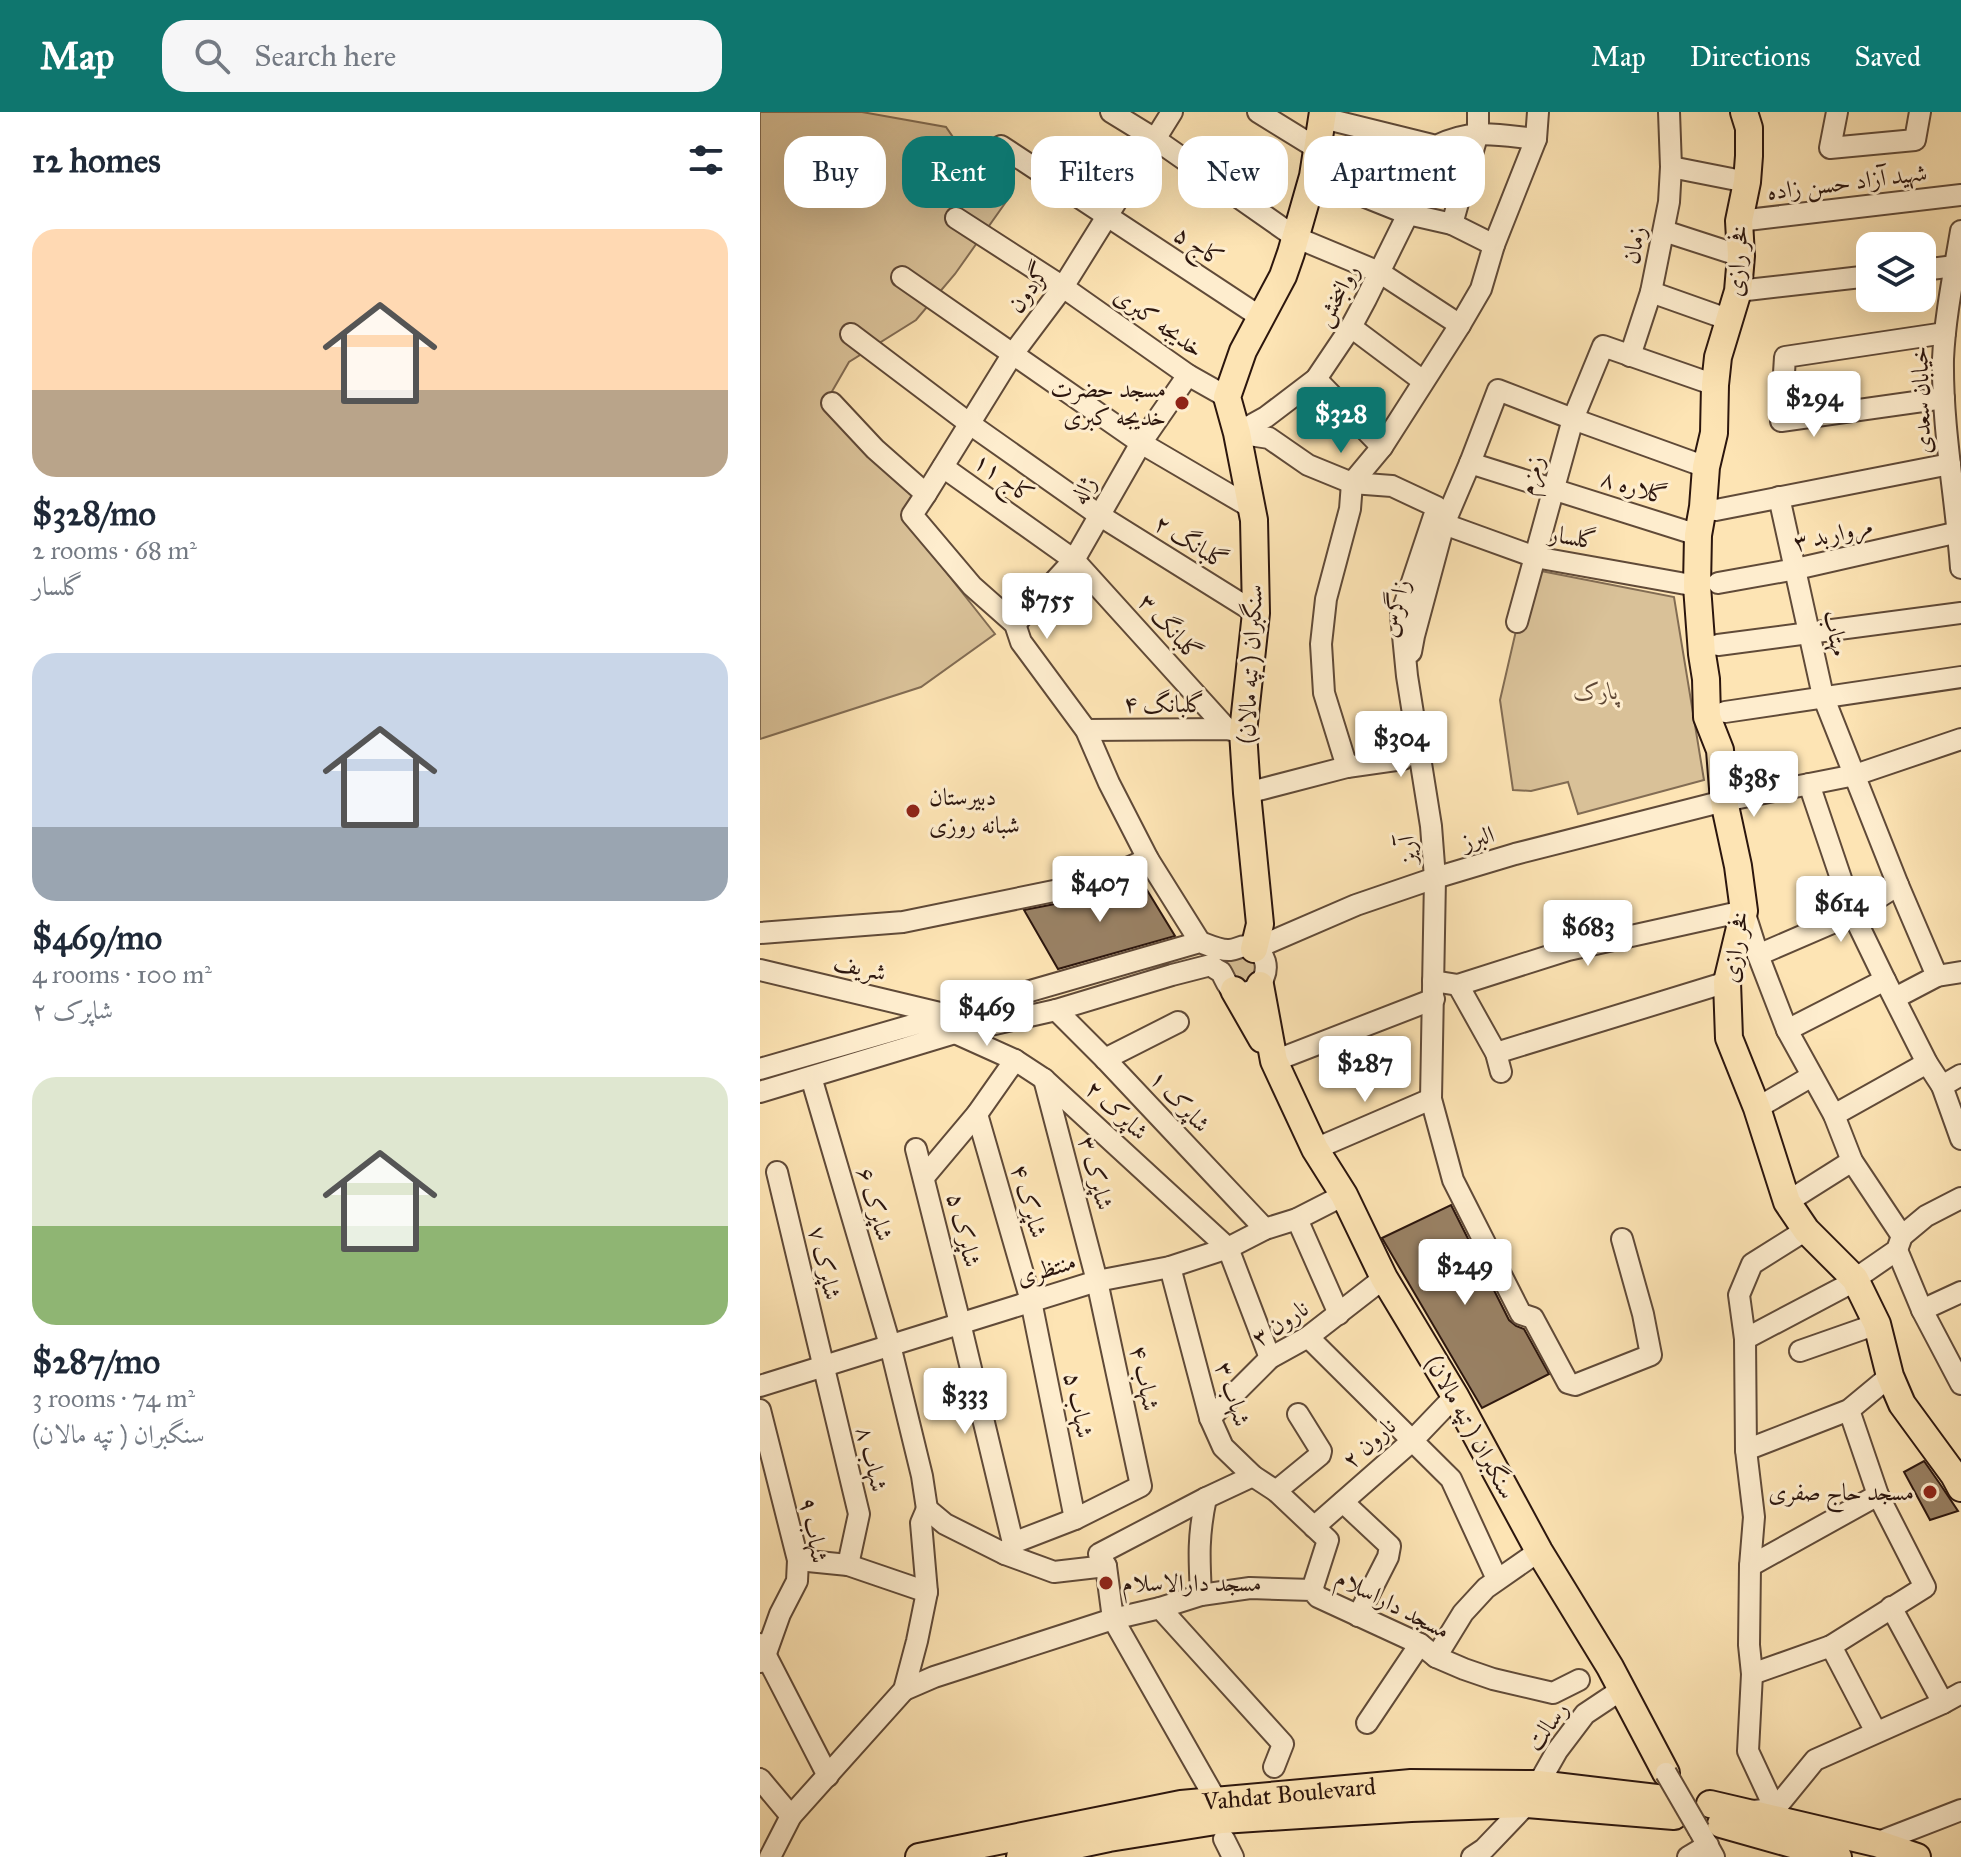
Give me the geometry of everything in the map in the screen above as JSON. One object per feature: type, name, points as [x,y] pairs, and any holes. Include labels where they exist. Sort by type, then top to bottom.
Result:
[{"type":"main road","name":"فخر رازی","points":[[1744,112],[1749,128],[1747,182],[1739,221],[1741,256],[1738,291],[1718,357],[1714,433],[1706,467],[1698,535],[1708,584],[1702,654],[1707,717],[1720,750],[1724,801],[1744,911],[1727,982],[1729,1038],[1757,1108],[1787,1202],[1806,1230],[1855,1280],[1877,1324],[1890,1376],[1902,1404],[1961,1488]]},
{"type":"main road","points":[[1320,136],[1323,115]]},
{"type":"main road","points":[[1227,397],[1243,351],[1283,276],[1304,206]]},
{"type":"main road","name":"سنگبران ( تپه مالان)","points":[[1227,397],[1252,508],[1256,613],[1235,730],[1247,793],[1260,924],[1242,950]]},
{"type":"main road","name":"سنگبران ( تپه مالان)","points":[[1238,982],[1315,1149],[1344,1195],[1384,1278],[1455,1396],[1539,1551],[1610,1667],[1666,1773]]},
{"type":"main road","name":"Vahdat Boulevard","points":[[919,1857],[1181,1804],[1411,1783],[1670,1807]]},
{"type":"main road","name":"Vahdat Boulevard","points":[[1020,1857],[1074,1852],[1109,1838],[1222,1820],[1411,1808],[1532,1794]]},
{"type":"main road","points":[[1710,1837],[1744,1811],[1876,1843],[1917,1857]]},
{"type":"main road","points":[[1710,1837],[1838,1857]]},
{"type":"street","points":[[1111,112],[1150,136]]},
{"type":"street","name":"گردون","points":[[1157,136],[1172,112]]},
{"type":"street","points":[[1258,112],[1304,140]]},
{"type":"street","points":[[1347,767],[1324,693],[1321,644],[1326,599],[1350,509],[1352,483],[1382,447],[1481,289],[1494,245],[1536,139],[1538,112]]},
{"type":"street","name":"زمان","points":[[1630,356],[1651,292],[1669,202],[1669,112]]},
{"type":"street","points":[[1837,112],[1830,148],[1915,140],[1920,112]]},
{"type":"street","points":[[1323,115],[1400,136]]},
{"type":"street","points":[[1455,136],[1478,122],[1536,139]]},
{"type":"street","points":[[1452,224],[1478,122]]},
{"type":"street","points":[[1162,144],[1295,237],[1379,272],[1460,325]]},
{"type":"street","name":"کاج ۵","points":[[1015,155],[1262,318]]},
{"type":"street","points":[[1671,167],[1747,182]]},
{"type":"street","name":"شهید آزاد حسن زاده","points":[[1739,221],[1961,195]]},
{"type":"street","name":"گردون","points":[[926,494],[1012,355],[1063,287],[1113,208]]},
{"type":"street","points":[[1393,208],[1452,224],[1494,245]]},
{"type":"street","name":"روانبخش","points":[[1237,433],[1266,417],[1316,379],[1351,327],[1410,208]]},
{"type":"street","name":"خدیجه کبری","points":[[956,218],[1063,287],[1188,375],[1227,397]]},
{"type":"street","points":[[1664,231],[1741,256]]},
{"type":"street","name":"خیابان سعدی","points":[[1961,231],[1945,333],[1952,359],[1944,398],[1961,568]]},
{"type":"street","points":[[1936,268],[1955,266]]},
{"type":"street","points":[[902,277],[1141,443],[1252,508]]},
{"type":"street","points":[[1738,291],[1856,278]]},
{"type":"street","points":[[1651,292],[1730,320]]},
{"type":"street","points":[[1351,327],[1423,381]]},
{"type":"street","points":[[1944,398],[1781,421],[1785,357],[1945,333]]},
{"type":"street","name":"گلبانگ ۲","points":[[851,334],[970,424],[1099,515],[1256,613]]},
{"type":"street","name":"زمزم","points":[[1517,622],[1573,419],[1603,346],[1630,356]]},
{"type":"street","points":[[1630,356],[1715,385]]},
{"type":"street","name":"ژاله","points":[[1015,624],[1074,560],[1141,443],[1188,375]]},
{"type":"street","points":[[1316,379],[1382,447]]},
{"type":"street","name":"زاگرس","points":[[1407,676],[1440,515],[1470,463],[1498,390],[1573,419]]},
{"type":"street","points":[[832,403],[875,449],[926,494],[912,515],[972,586],[1015,624],[1021,642],[1086,730],[1148,859],[1200,942]]},
{"type":"street","points":[[1573,419],[1706,467]]},
{"type":"street","name":"گلسار","points":[[1237,433],[1269,438],[1308,465],[1352,483],[1392,486],[1440,515],[1535,557],[1708,584]]},
{"type":"street","name":"گلاره ۸","points":[[1470,463],[1698,535]]},
{"type":"street","name":"کاج ۱۱","points":[[943,467],[1074,560]]},
{"type":"street","points":[[1703,507],[1716,510],[1779,497],[1954,474]]},
{"type":"street","name":"مهتاب","points":[[1779,497],[1823,696],[1937,976]]},
{"type":"street","name":"مرواربد ۳","points":[[1708,584],[1796,569],[1959,532]]},
{"type":"street","name":"گلبانگ ۳","points":[[1074,560],[1235,730]]},
{"type":"street","points":[[1718,645],[1961,613]]},
{"type":"street","name":"آریز","points":[[1407,676],[1431,826],[1435,878],[1431,1099],[1453,1180],[1521,1314],[1533,1318],[1571,1385],[1651,1355],[1622,1239]]},
{"type":"street","points":[[1725,712],[1961,677]]},
{"type":"street","name":"گلبانگ ۴","points":[[1086,730],[1235,730]]},
{"type":"street","name":"البرز","points":[[1242,950],[1356,905],[1515,854],[1724,801],[1855,775],[1961,739]]},
{"type":"street","points":[[1247,793],[1347,767],[1403,759]]},
{"type":"street","points":[[1809,784],[1853,914],[1927,1063],[1942,1086],[1961,1139]]},
{"type":"street","points":[[760,933],[903,922],[1093,883],[1148,859]]},
{"type":"street","points":[[1758,955],[1853,914],[1898,885]]},
{"type":"street","points":[[1274,1061],[1433,990],[1568,950],[1744,911],[1787,1030],[1834,1115],[1852,1161],[1899,1243],[1922,1310],[1961,1384]]},
{"type":"street","points":[[760,1069],[952,1024],[1056,1010],[1211,965],[1238,982],[1262,982],[1266,968],[1260,953],[1200,942],[952,1024],[811,1077],[760,1092]]},
{"type":"street","points":[[1238,982],[1221,962],[1242,950]]},
{"type":"street","name":"شریف","points":[[760,970],[952,1024]]},
{"type":"street","points":[[1787,1030],[1890,989],[1961,972]]},
{"type":"street","points":[[1458,985],[1498,1062],[1727,982]]},
{"type":"street","name":"شاپرک ۱","points":[[1056,1010],[1265,1229]]},
{"type":"street","points":[[1105,1059],[1178,1022]]},
{"type":"street","name":"شاپرک ۲","points":[[952,1024],[1044,1079],[1228,1248]]},
{"type":"street","points":[[924,1177],[977,1114],[1015,1060]]},
{"type":"street","points":[[1834,1115],[1927,1063]]},
{"type":"street","points":[[1942,1086],[1961,1075]]},
{"type":"street","points":[[1757,1108],[1812,1076]]},
{"type":"street","name":"شاپرک ۶","points":[[811,1077],[890,1345],[922,1476],[927,1509],[921,1523],[927,1592],[904,1690]]},
{"type":"street","name":"شاپرک ۳","points":[[1044,1079],[1097,1281]]},
{"type":"street","points":[[1315,1149],[1431,1099]]},
{"type":"street","name":"شاپرک ۴","points":[[977,1114],[1031,1301]]},
{"type":"street","name":"شاپرک ۵","points":[[916,1149],[960,1323],[1009,1548]]},
{"type":"street","points":[[1787,1202],[1852,1161]]},
{"type":"street","name":"شاپرک ۷","points":[[760,1189],[777,1172],[822,1366]]},
{"type":"street","name":"منتظری","points":[[760,1386],[1097,1281],[1170,1267],[1228,1248],[1344,1195]]},
{"type":"street","points":[[1745,1339],[1855,1280],[1926,1216],[1961,1198]]},
{"type":"street","points":[[1297,1219],[1339,1314]]},
{"type":"street","points":[[1775,1809],[1748,1751],[1752,1674],[1749,1645],[1750,1566],[1754,1517],[1746,1450],[1745,1339],[1739,1295],[1752,1264],[1806,1230]]},
{"type":"street","points":[[1228,1248],[1270,1358]]},
{"type":"street","name":"شهاب ۳","points":[[1170,1267],[1210,1418],[1223,1447],[1321,1534]]},
{"type":"street","name":"نارون ۳","points":[[1210,1418],[1270,1358],[1308,1337],[1384,1278]]},
{"type":"street","name":"شهاب ۴","points":[[1075,1519],[1141,1486],[1097,1281]]},
{"type":"street","points":[[1922,1310],[1961,1292]]},
{"type":"street","name":"شهاب ۵","points":[[1031,1301],[1075,1519]]},
{"type":"street","points":[[1800,1351],[1877,1324]]},
{"type":"street","points":[[1308,1337],[1451,1479],[1497,1579]]},
{"type":"street","name":"شهاب ۸","points":[[822,1366],[859,1514],[848,1565]]},
{"type":"street","points":[[1746,1450],[1849,1410],[1890,1376]]},
{"type":"street","name":"نارون ۲","points":[[1321,1534],[1343,1502],[1412,1441],[1455,1396]]},
{"type":"street","name":"شهاب ۹","points":[[760,1410],[798,1560],[797,1581],[762,1654]]},
{"type":"street","points":[[1752,1674],[1831,1646],[1925,1587],[1878,1495],[1849,1410]]},
{"type":"street","points":[[1276,1491],[1320,1455],[1319,1444],[1298,1414]]},
{"type":"street","points":[[1216,1800],[1113,1619],[1106,1566],[1099,1554],[1253,1476]]},
{"type":"street","points":[[1750,1566],[1878,1495]]},
{"type":"street","points":[[1201,1595],[1198,1546],[1206,1498]]},
{"type":"street","points":[[1343,1502],[1390,1546],[1388,1557],[1358,1616]]},
{"type":"street","points":[[927,1509],[945,1524],[1009,1548],[1054,1572],[1106,1566]]},
{"type":"street","points":[[1009,1548],[1075,1519]]},
{"type":"street","points":[[1312,1590],[1321,1534]]},
{"type":"street","points":[[1367,1723],[1486,1588],[1539,1551]]},
{"type":"street","points":[[798,1560],[848,1565],[927,1592]]},
{"type":"street","name":"مسجد داراسلام","points":[[904,1690],[934,1677],[1113,1619],[1201,1595],[1250,1588],[1312,1590],[1318,1597],[1493,1679],[1553,1693],[1579,1680]]},
{"type":"street","points":[[1744,1811],[1775,1809],[1815,1760],[1952,1698],[1891,1607]]},
{"type":"street","points":[[1160,1608],[1283,1744],[1274,1767]]},
{"type":"street","points":[[1831,1646],[1876,1732]]},
{"type":"street","points":[[762,1654],[828,1776]]},
{"type":"street","points":[[770,1857],[791,1816],[904,1690]]},
{"type":"street","name":"رسالت","points":[[1472,1857],[1484,1849],[1532,1794],[1557,1751],[1585,1714],[1621,1690]]},
{"type":"street","points":[[1666,1773],[1710,1837],[1688,1857]]},
{"type":"street","points":[[760,1779],[791,1816]]},
{"type":"street","points":[[1876,1843],[1961,1810]]},
{"type":"green space","points":[[760,112],[862,112],[946,127],[952,136],[902,136],[902,208],[1002,208],[955,274],[916,320],[849,362],[823,407],[915,491],[901,515],[995,634],[921,687],[760,739]]},
{"type":"green space","name":"پارک","points":[[1541,571],[1674,597],[1704,780],[1578,814],[1568,782],[1531,791],[1513,790],[1500,700],[1518,622]]},
{"type":"green space","points":[[1229,951],[1265,960],[1243,992],[1221,962]]},
{"type":"building","points":[[1139,877],[1175,936],[1058,969],[1024,910],[1096,896]]},
{"type":"building","points":[[1451,1205],[1509,1320],[1524,1329],[1549,1374],[1482,1408],[1382,1238]]},
{"type":"building","name":"مسجد حاج صفری","points":[[1924,1461],[1958,1511],[1930,1520],[1904,1472]]},
{"type":"place","name":"مسجد حضرت خدیجه کبری","points":[[1182,403]]},
{"type":"place","name":"دبیرستان شبانه روزی","points":[[913,811]]},
{"type":"place","name":"مسجد حاج صفری","points":[[1930,1492]]},
{"type":"place","name":"مسجد دارالاسلام","points":[[1106,1583]]}]
